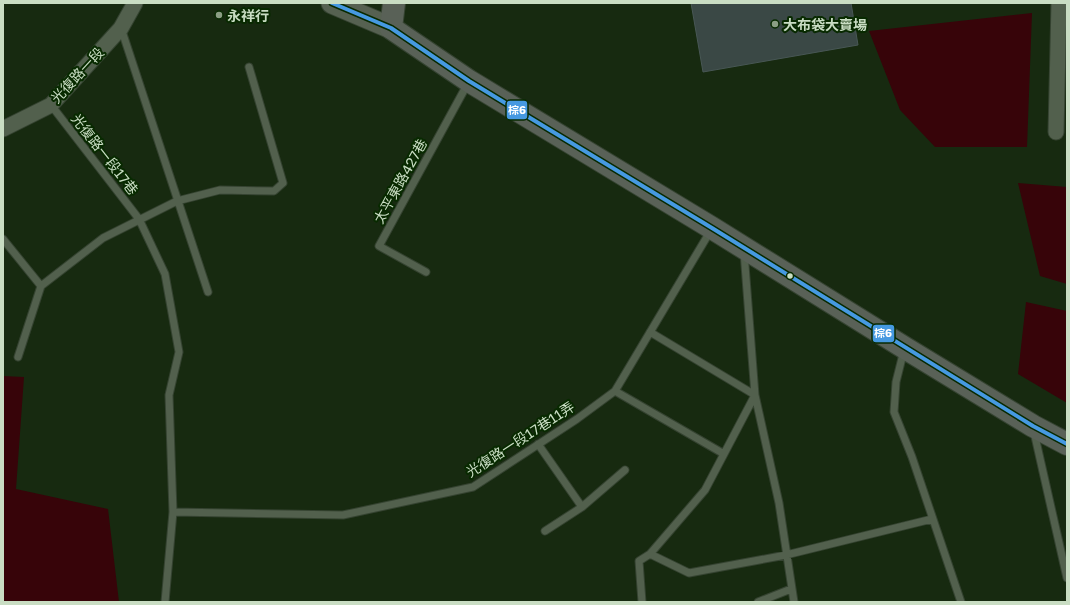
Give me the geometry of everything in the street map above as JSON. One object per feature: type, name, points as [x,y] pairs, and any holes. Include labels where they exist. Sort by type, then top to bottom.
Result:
[{"type":"main road","points":[[332,3],[391,28],[469,81],[712,228],[1033,426],[1067,444]]},
{"type":"main road","points":[[391,28],[394,3]]},
{"type":"street","name":"光復路一段","points":[[3,129],[51,105],[121,28],[135,3]]},
{"type":"street","points":[[1056,132],[1058,3]]},
{"type":"lane","points":[[121,28],[208,292]]},
{"type":"lane","points":[[18,357],[41,286],[103,238],[177,201],[220,190],[274,191],[283,183],[249,67]]},
{"type":"lane","name":"太平東路427巷","points":[[426,272],[379,246],[469,81]]},
{"type":"lane","name":"光復路一段17巷","points":[[51,105],[139,219],[165,274],[179,352],[169,395],[173,512],[165,602]]},
{"type":"lane","name":"光復路一段17巷11弄","points":[[173,512],[343,515],[473,486],[538,444],[615,391],[712,228]]},
{"type":"lane","points":[[3,240],[41,286]]},
{"type":"lane","points":[[744,248],[755,395],[779,503],[794,602]]},
{"type":"lane","points":[[650,332],[755,395]]},
{"type":"lane","points":[[905,348],[896,382],[894,412],[912,457],[961,602]]},
{"type":"lane","points":[[615,391],[724,454]]},
{"type":"lane","points":[[642,602],[639,561],[650,554],[705,490],[755,395]]},
{"type":"lane","points":[[1033,426],[1067,578]]},
{"type":"lane","points":[[538,444],[582,507]]},
{"type":"lane","points":[[545,531],[582,507],[625,470]]},
{"type":"lane","points":[[650,554],[689,572],[786,555],[932,519]]},
{"type":"lane","points":[[758,602],[791,589]]},
{"type":"shaded area","points":[[1032,13],[1027,147],[935,147],[900,110],[869,31]]},
{"type":"shaded area","points":[[1018,183],[1067,187],[1067,284],[1040,276]]},
{"type":"shaded area","points":[[1026,302],[1067,311],[1067,403],[1018,374]]},
{"type":"shaded area","points":[[3,376],[24,377],[16,489],[108,509],[119,602],[3,602]]},
{"type":"building","name":"大布袋大賣場","points":[[691,3],[851,3],[858,45],[703,72]]},
{"type":"transit line","name":"棕6","points":[[332,3],[391,28],[469,81],[712,228],[1033,426],[1067,444]]},
{"type":"place","name":"永祥行","points":[[219,15]]},
{"type":"place","name":"大布袋大賣場","points":[[775,24]]}]
